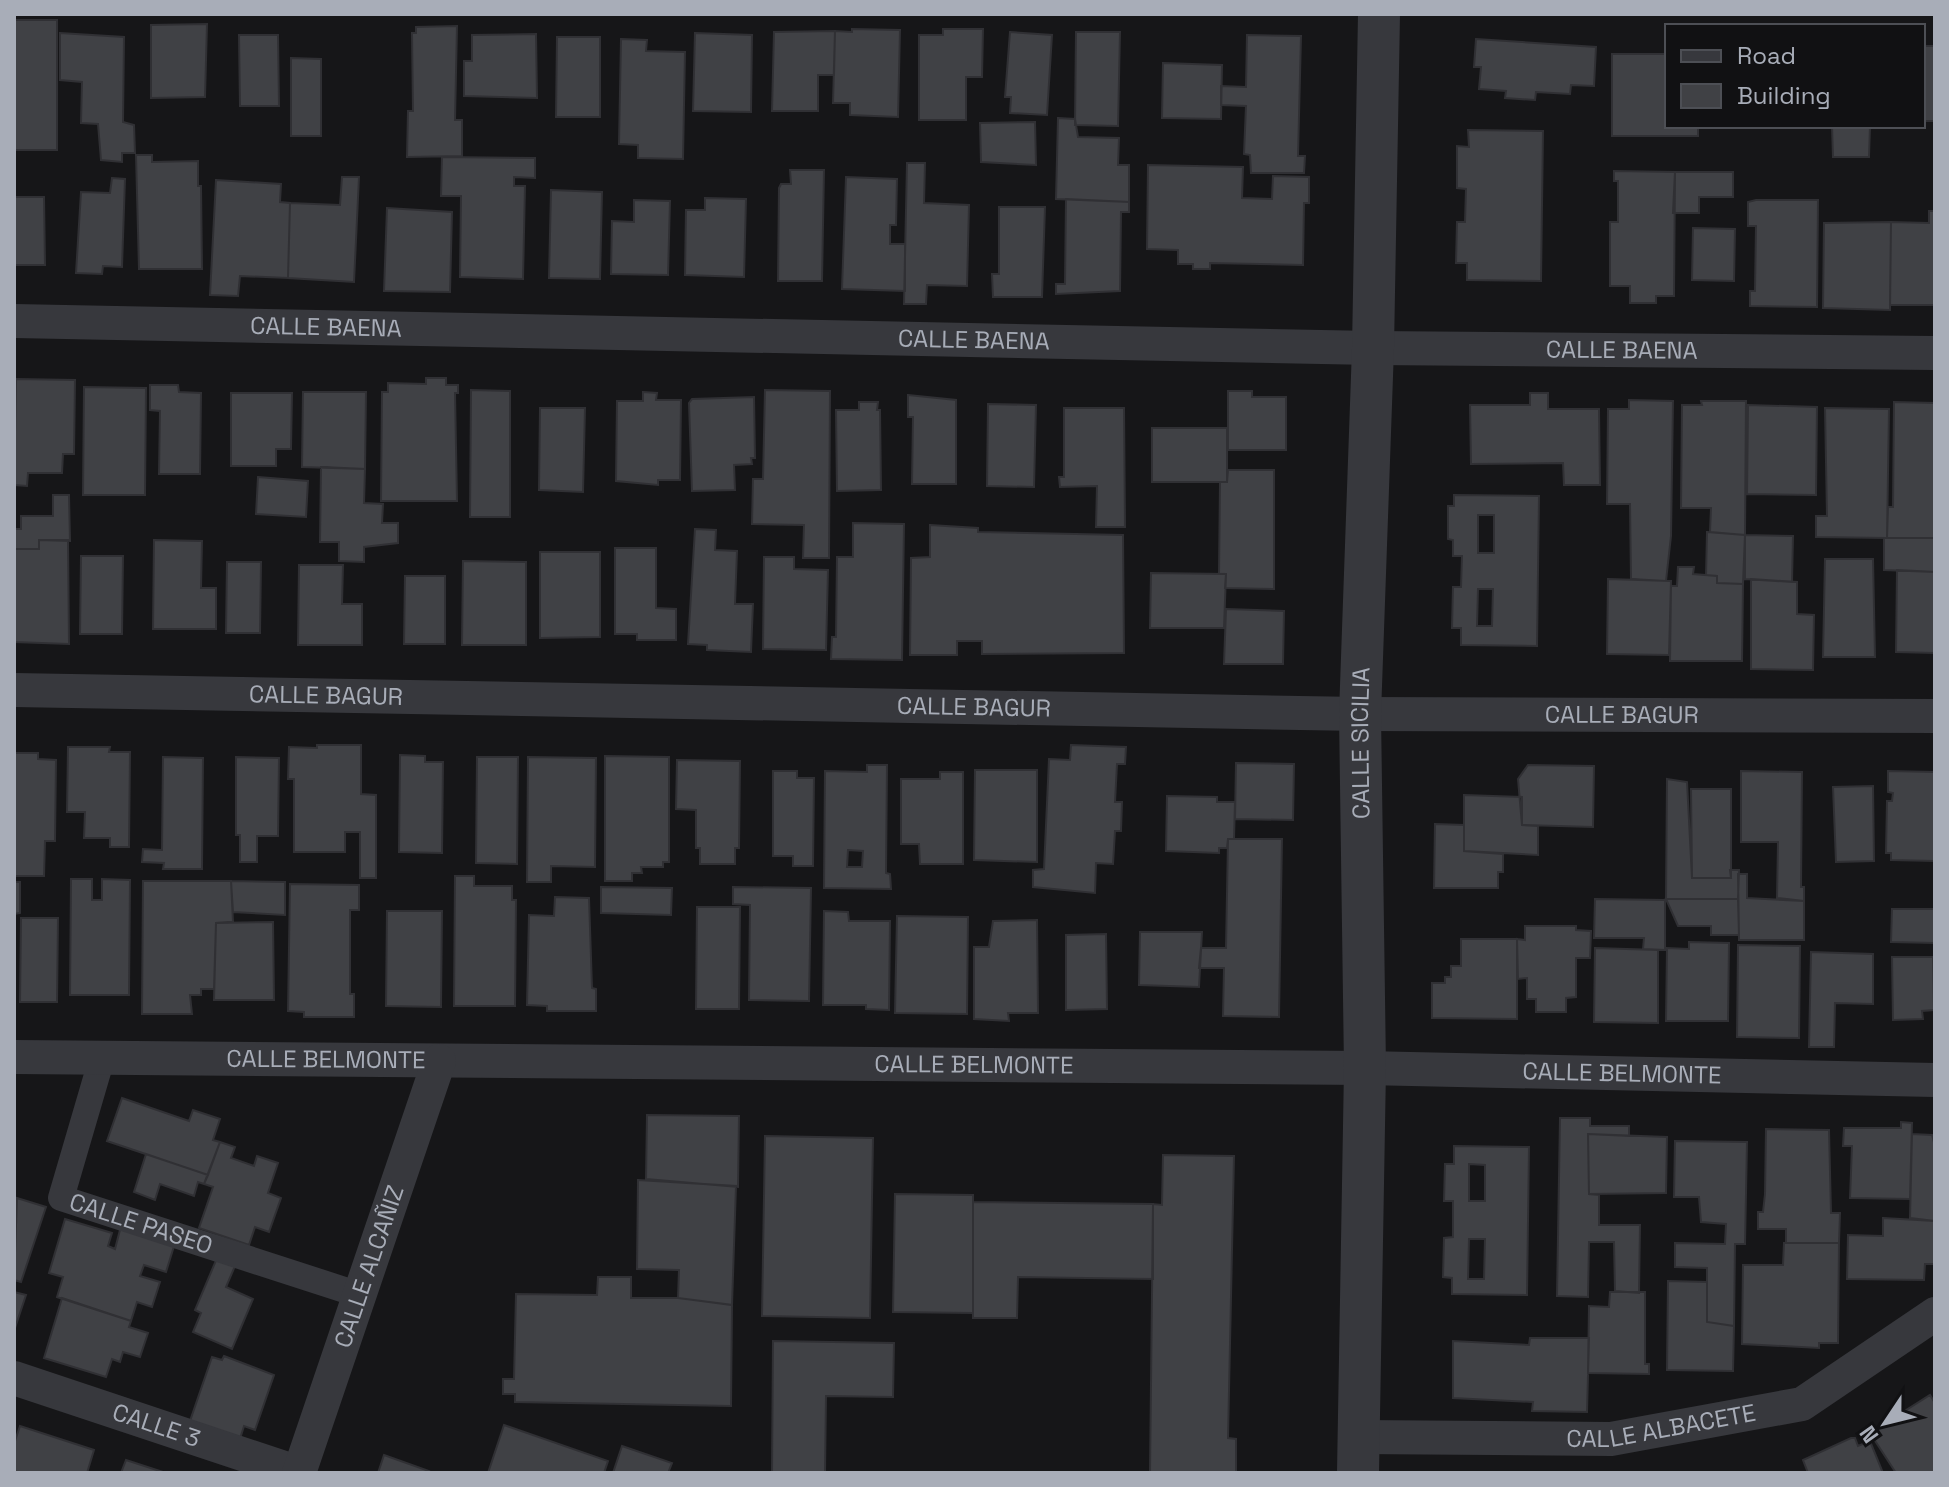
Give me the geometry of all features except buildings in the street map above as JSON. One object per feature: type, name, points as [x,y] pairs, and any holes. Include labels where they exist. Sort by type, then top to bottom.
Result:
[{"type":"street","name":"CALLE SICILIA","points":[[1358,1455],[1365,1068],[1360,714],[1373,348],[1379,14]]},
{"type":"street","name":"CALLE BAENA","points":[[14,321],[1373,348],[1935,353]]},
{"type":"street","name":"CALLE BAGUR","points":[[14,690],[1360,714],[1935,716]]},
{"type":"street","name":"CALLE BELMONTE","points":[[14,1057],[1365,1068],[1464,1073],[1935,1080]]},
{"type":"street","name":"CALLE PASEO","points":[[102,1058],[61,1198],[360,1295]]},
{"type":"street","name":"CALLE ALCAÑIZ","points":[[299,1473],[439,1061]]},
{"type":"street","name":"CALLE ALBACETE","points":[[1358,1455],[1611,1439],[1802,1404],[1935,1314]]},
{"type":"street","name":"CALLE 3","points":[[14,1378],[299,1473]]}]
